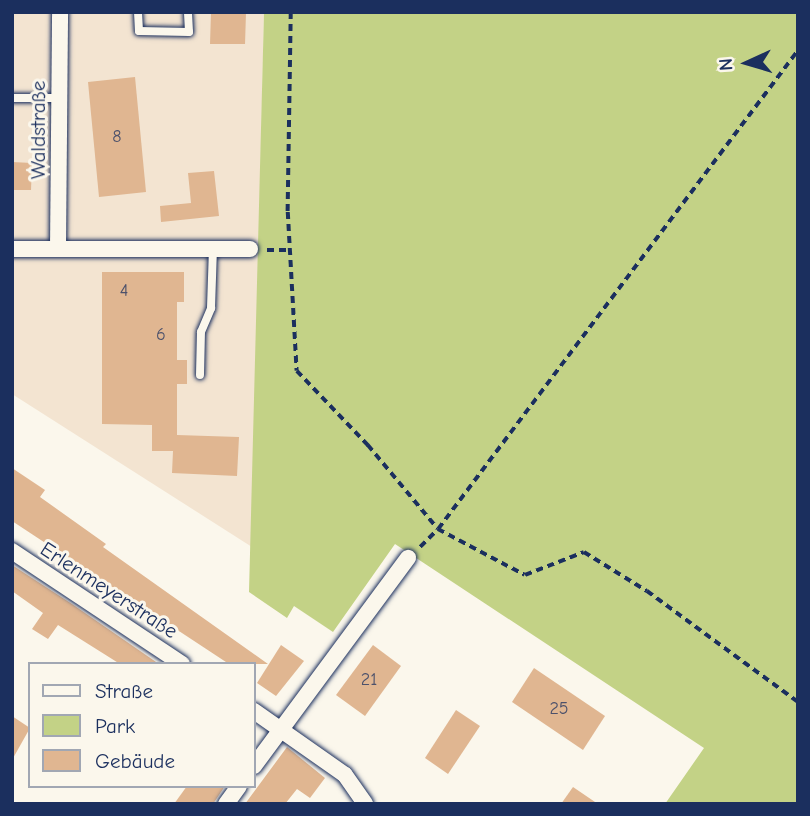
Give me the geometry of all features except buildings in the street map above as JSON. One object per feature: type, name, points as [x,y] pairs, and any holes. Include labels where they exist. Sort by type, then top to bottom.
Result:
[{"type":"street","name":"Waldstraße","points":[[58,249],[60,12]]},
{"type":"street","points":[[12,249],[250,249]]},
{"type":"street","name":"Erlenmeyerstraße","points":[[12,551],[179,662]]},
{"type":"street","points":[[256,763],[408,558]]},
{"type":"street","points":[[256,712],[345,775],[365,804]]},
{"type":"street","points":[[226,804],[238,788]]},
{"type":"lane","points":[[138,12],[139,31],[189,32],[188,12]]},
{"type":"lane","points":[[12,98],[60,98]]},
{"type":"lane","points":[[200,375],[201,332],[211,308],[213,249]]},
{"type":"path","points":[[291,12],[289,250],[297,371],[368,445],[438,529],[526,575],[584,552],[647,592],[798,702]]},
{"type":"path","points":[[408,558],[438,529],[798,50]]},
{"type":"path","points":[[250,249],[289,250]]},
{"type":"shaded area","points":[[12,12],[264,12],[252,547],[12,394]]},
{"type":"green space","points":[[264,12],[798,12],[798,804],[665,804],[704,748],[395,544],[333,632],[294,606],[287,618],[249,592]]}]
